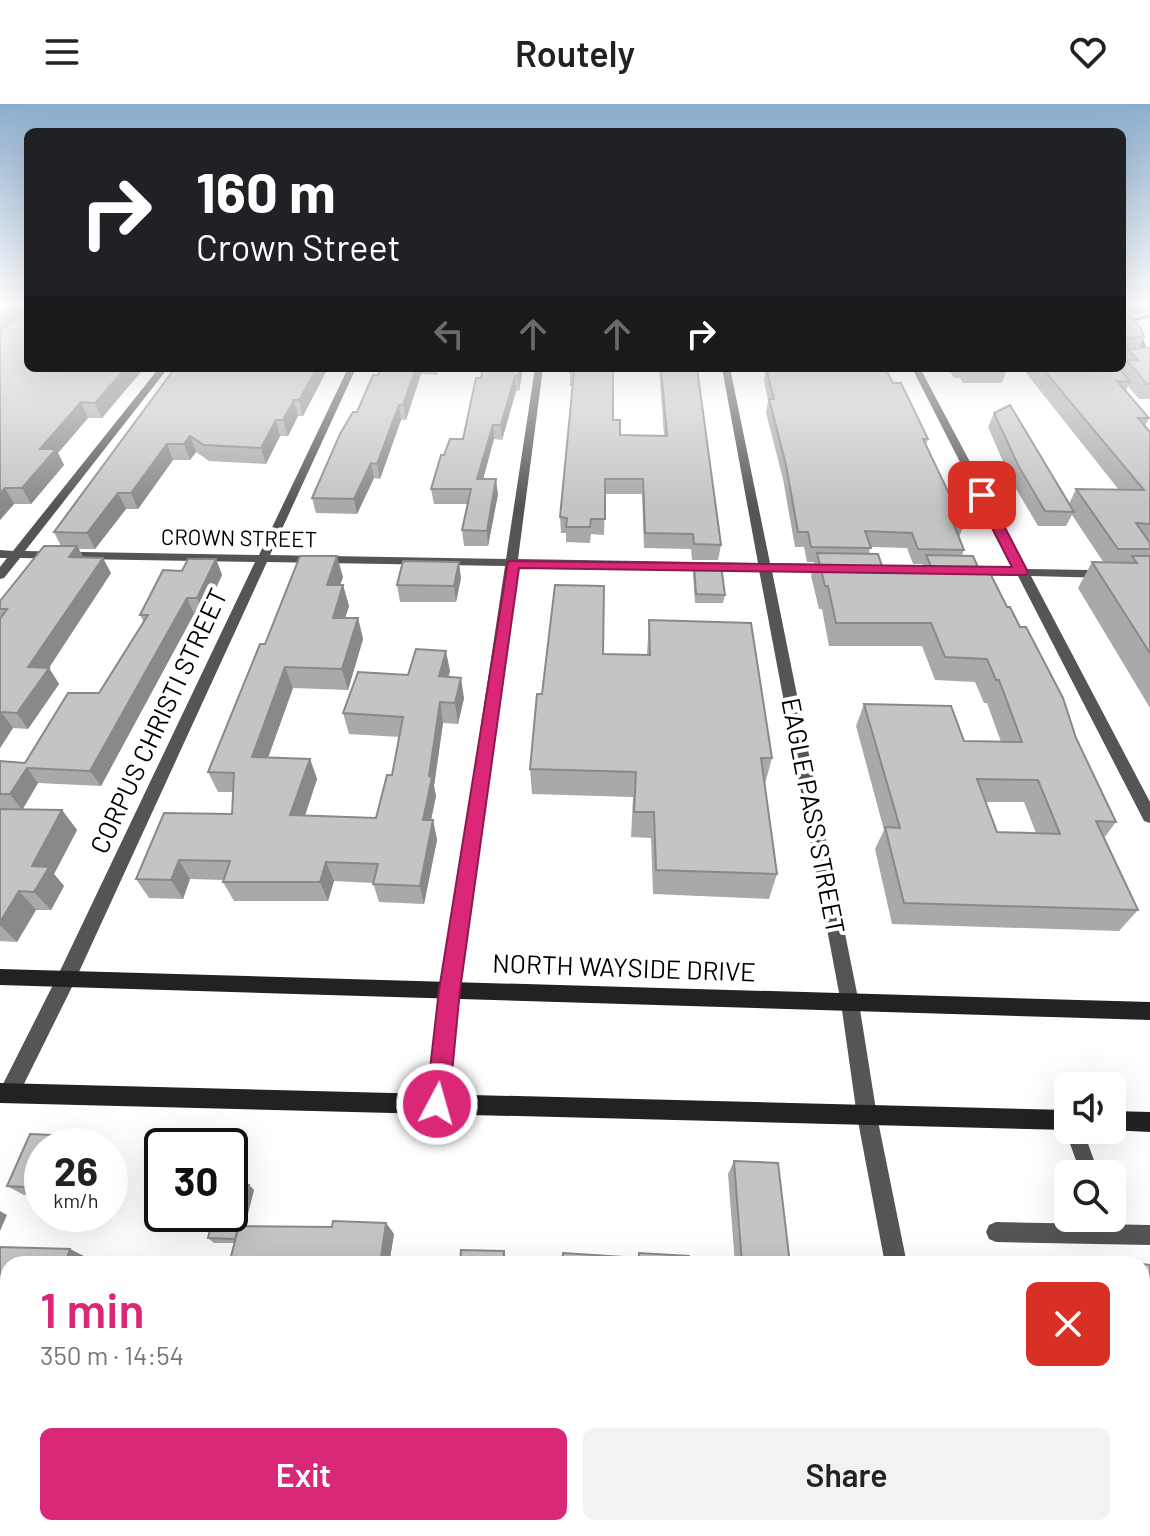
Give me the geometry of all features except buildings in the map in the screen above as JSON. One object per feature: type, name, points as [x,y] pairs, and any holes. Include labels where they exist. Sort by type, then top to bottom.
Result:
[{"type":"main road","name":"NORTH WAYSIDE DRIVE","points":[[0,977],[1150,1011]]},
{"type":"main road","points":[[4,1093],[1054,1120]]},
{"type":"main road","points":[[1126,1121],[1150,1122]]},
{"type":"street","points":[[0,575],[161,372]]},
{"type":"street","name":"CORPUS CHRISTI STREET","points":[[4,1093],[66,979],[350,372]]},
{"type":"street","points":[[437,1104],[450,990],[538,372]]},
{"type":"street","name":"EAGLE PASS STREET","points":[[727,372],[850,1003],[867,1116],[894,1256]]},
{"type":"street","points":[[918,372],[1150,817]]},
{"type":"street","name":"CROWN STREET","points":[[0,554],[840,568]]},
{"type":"street","points":[[855,569],[1150,575]]},
{"type":"lane","points":[[996,1232],[1054,1229]]},
{"type":"lane","points":[[1126,1230],[1150,1235]]},
{"type":"route","points":[[437,1104],[450,990],[512,564],[1021,572],[982,495]]}]
